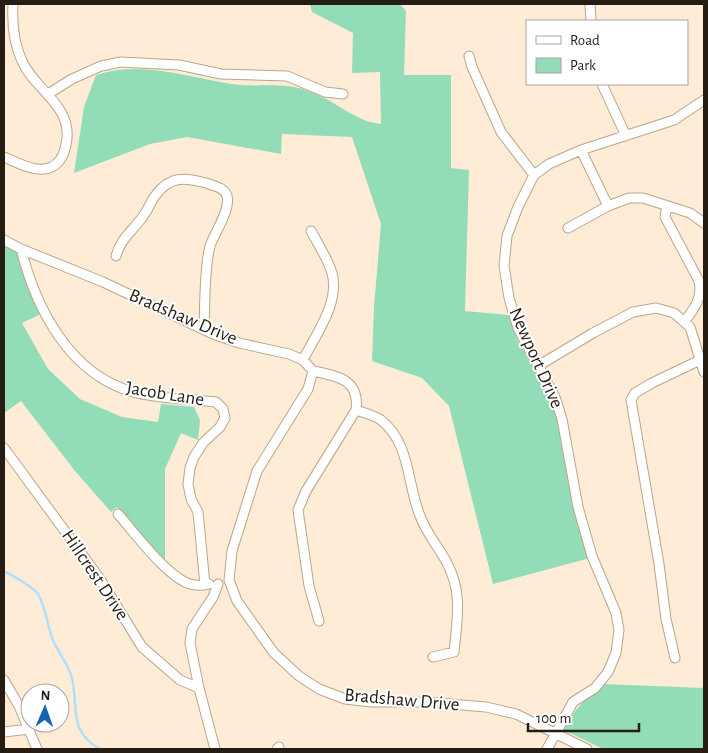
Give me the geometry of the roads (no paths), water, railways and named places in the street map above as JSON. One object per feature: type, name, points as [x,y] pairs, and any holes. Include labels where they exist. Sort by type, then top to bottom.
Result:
[{"type":"street","points":[[4,157],[27,167],[45,170],[57,165],[64,154],[68,131],[64,116],[48,94],[30,75],[21,59],[8,20],[13,4]]},
{"type":"street","points":[[590,4],[591,20]]},
{"type":"street","points":[[469,56],[472,67],[501,132],[534,175],[549,164],[581,150],[674,120],[704,100]]},
{"type":"street","points":[[48,94],[72,79],[101,66],[121,62],[179,65],[221,74],[287,76],[325,92],[343,94]]},
{"type":"street","points":[[602,85],[626,136]]},
{"type":"street","points":[[581,150],[608,206]]},
{"type":"street","name":"Newport Drive","points":[[534,175],[518,207],[508,236],[504,266],[509,298],[518,328],[555,397],[562,419],[578,507],[592,556],[616,613],[619,630],[616,653],[608,672],[595,688],[573,702],[547,749]]},
{"type":"street","points":[[116,256],[118,248],[143,217],[154,196],[173,180],[190,178],[221,188],[227,196],[228,205],[210,247],[204,330]]},
{"type":"street","points":[[568,228],[608,206],[629,198],[643,198],[690,213],[704,223]]},
{"type":"street","points":[[667,206],[665,217],[699,281],[701,290],[697,304],[684,322]]},
{"type":"street","points":[[303,360],[332,303],[334,291],[332,272],[311,231]]},
{"type":"street","name":"Bradshaw Drive","points":[[4,240],[21,249],[103,282],[204,330],[239,343],[289,354],[303,360],[313,371],[308,390],[257,471],[232,551],[229,580],[237,601],[274,652],[299,676],[319,689],[346,699],[372,702],[426,702],[486,707],[516,714],[538,723],[555,734],[587,749]]},
{"type":"street","name":"Jacob Lane","points":[[21,249],[28,276],[57,335],[76,359],[112,384],[133,392],[216,402],[223,409],[225,418],[220,427],[203,443],[194,456],[188,484],[191,499],[198,512],[205,585]]},
{"type":"street","points":[[538,366],[593,333],[633,312],[656,308],[674,313],[690,327],[704,372]]},
{"type":"street","points":[[675,658],[666,618],[659,564],[631,400],[635,393],[652,383],[700,360]]},
{"type":"street","points":[[313,371],[339,377],[352,386],[358,398],[356,410],[306,491],[298,510],[309,586],[319,621]]},
{"type":"street","points":[[356,410],[380,419],[394,433],[403,449],[418,513],[454,576],[459,601],[454,652],[433,657]]},
{"type":"street","name":"Hillcrest Drive","points":[[4,448],[94,572],[142,647],[180,680],[199,688]]},
{"type":"street","points":[[118,514],[177,577],[190,584],[205,585],[218,584],[229,580]]},
{"type":"street","points":[[215,749],[199,688],[190,643],[192,628],[213,597],[218,584]]},
{"type":"street","points":[[4,680],[20,708]]},
{"type":"street","points":[[4,732],[20,730]]},
{"type":"street","points":[[31,733],[37,749]]},
{"type":"waterway","points":[[4,571],[38,594],[52,638],[71,675],[78,725],[82,734],[89,742],[100,749]]}]
